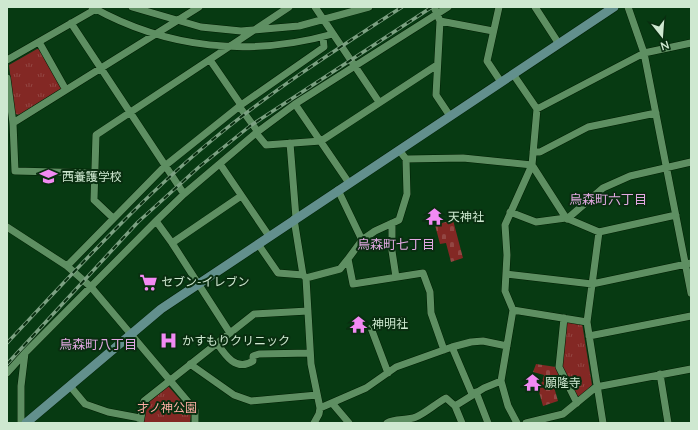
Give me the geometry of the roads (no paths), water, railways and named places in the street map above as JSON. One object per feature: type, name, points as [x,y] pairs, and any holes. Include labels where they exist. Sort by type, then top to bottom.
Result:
[{"type":"street","points":[[132,7],[177,22],[200,27],[240,31],[299,26],[369,7]]},
{"type":"street","points":[[13,123],[200,7]]},
{"type":"street","points":[[113,218],[94,200],[96,135],[289,7]]},
{"type":"street","points":[[315,7],[379,102]]},
{"type":"street","points":[[7,373],[25,353],[184,194],[257,132],[295,104],[354,66],[435,10],[448,7]]},
{"type":"street","points":[[499,7],[487,61],[501,82]]},
{"type":"street","points":[[535,7],[559,44]]},
{"type":"street","points":[[26,423],[161,309],[614,7]]},
{"type":"street","points":[[628,7],[644,53],[676,215],[688,264],[691,293]]},
{"type":"street","points":[[7,60],[97,8],[134,28],[155,36],[202,45],[281,45],[333,34]]},
{"type":"street","points":[[435,10],[440,21],[436,95],[450,116]]},
{"type":"street","points":[[440,21],[493,31]]},
{"type":"street","points":[[71,23],[184,194]]},
{"type":"street","points":[[67,266],[166,165],[240,106],[324,47],[323,37]]},
{"type":"street","points":[[39,42],[66,90]]},
{"type":"street","points":[[537,109],[644,53],[691,43]]},
{"type":"street","points":[[210,60],[266,145],[321,142],[379,102],[437,65]]},
{"type":"street","points":[[513,74],[537,109],[532,165],[505,226],[507,255],[505,291],[513,310],[501,380],[508,406],[518,423]]},
{"type":"street","points":[[7,78],[13,123],[15,171],[95,173]]},
{"type":"street","points":[[295,104],[349,183]]},
{"type":"street","points":[[533,152],[540,152],[588,126],[656,113]]},
{"type":"street","points":[[290,143],[295,219],[304,276],[310,353],[320,408],[319,414],[314,423]]},
{"type":"street","points":[[258,244],[278,273],[304,276],[340,269],[362,240],[392,222],[399,220],[407,194],[406,159],[398,150]]},
{"type":"street","points":[[406,159],[463,158],[532,165]]},
{"type":"street","points":[[567,218],[603,188],[630,176],[691,162]]},
{"type":"street","points":[[220,164],[269,236]]},
{"type":"street","points":[[532,165],[567,218]]},
{"type":"street","points":[[338,190],[362,240]]},
{"type":"street","points":[[172,243],[241,196]]},
{"type":"street","points":[[510,212],[536,222],[567,218],[599,232],[676,215]]},
{"type":"street","points":[[156,221],[172,243],[230,333]]},
{"type":"street","points":[[392,222],[392,251],[396,277]]},
{"type":"street","points":[[7,227],[67,266],[91,287],[195,410],[195,423]]},
{"type":"street","points":[[599,232],[586,322],[603,423]]},
{"type":"street","points":[[348,259],[353,284],[423,273],[430,292],[431,313],[444,350]]},
{"type":"street","points":[[506,274],[592,284],[688,264]]},
{"type":"street","points":[[513,310],[586,322]]},
{"type":"street","points":[[70,386],[85,404],[108,412],[140,420],[144,401],[254,314],[308,312]]},
{"type":"street","points":[[589,336],[691,316]]},
{"type":"street","points":[[564,318],[559,367],[577,403]]},
{"type":"street","points":[[388,373],[371,328],[400,320]]},
{"type":"street","points":[[320,408],[366,388],[388,373],[409,362],[452,347],[471,342],[483,341],[507,346]]},
{"type":"street","points":[[217,343],[227,359],[234,363],[248,364],[253,361],[253,356],[259,354],[310,353]]},
{"type":"street","points":[[452,347],[488,423]]},
{"type":"street","points":[[21,423],[21,386],[25,353]]},
{"type":"street","points":[[190,364],[234,395],[251,401],[317,395]]},
{"type":"street","points":[[526,423],[563,414],[596,387],[691,368]]},
{"type":"street","points":[[660,374],[668,423]]},
{"type":"street","points":[[455,406],[474,393],[501,380]]},
{"type":"street","points":[[387,423],[393,420],[406,420],[417,417],[446,398],[455,406],[462,423]]},
{"type":"street","points":[[332,403],[349,423]]},
{"type":"railway","points":[[7,343],[131,213],[211,141],[281,88],[402,7]]},
{"type":"railway","points":[[7,364],[138,222],[199,167],[250,126],[432,7]]},
{"type":"place","name":"西養護学校","points":[[49,177]]},
{"type":"place","name":"天神社","points":[[435,217]]},
{"type":"place","name":"セブン-イレブン","points":[[148,282]]},
{"type":"place","name":"神明社","points":[[359,324]]},
{"type":"place","name":"かすもりクリニック","points":[[169,341]]},
{"type":"place","name":"願隆寺","points":[[532,383]]},
{"type":"district","name":"烏森町六丁目","points":[[608,199]]},
{"type":"district","name":"烏森町七丁目","points":[[396,244]]},
{"type":"district","name":"烏森町八丁目","points":[[98,344]]},
{"type":"park label","name":"才ノ神公園","points":[[167,408]]}]
